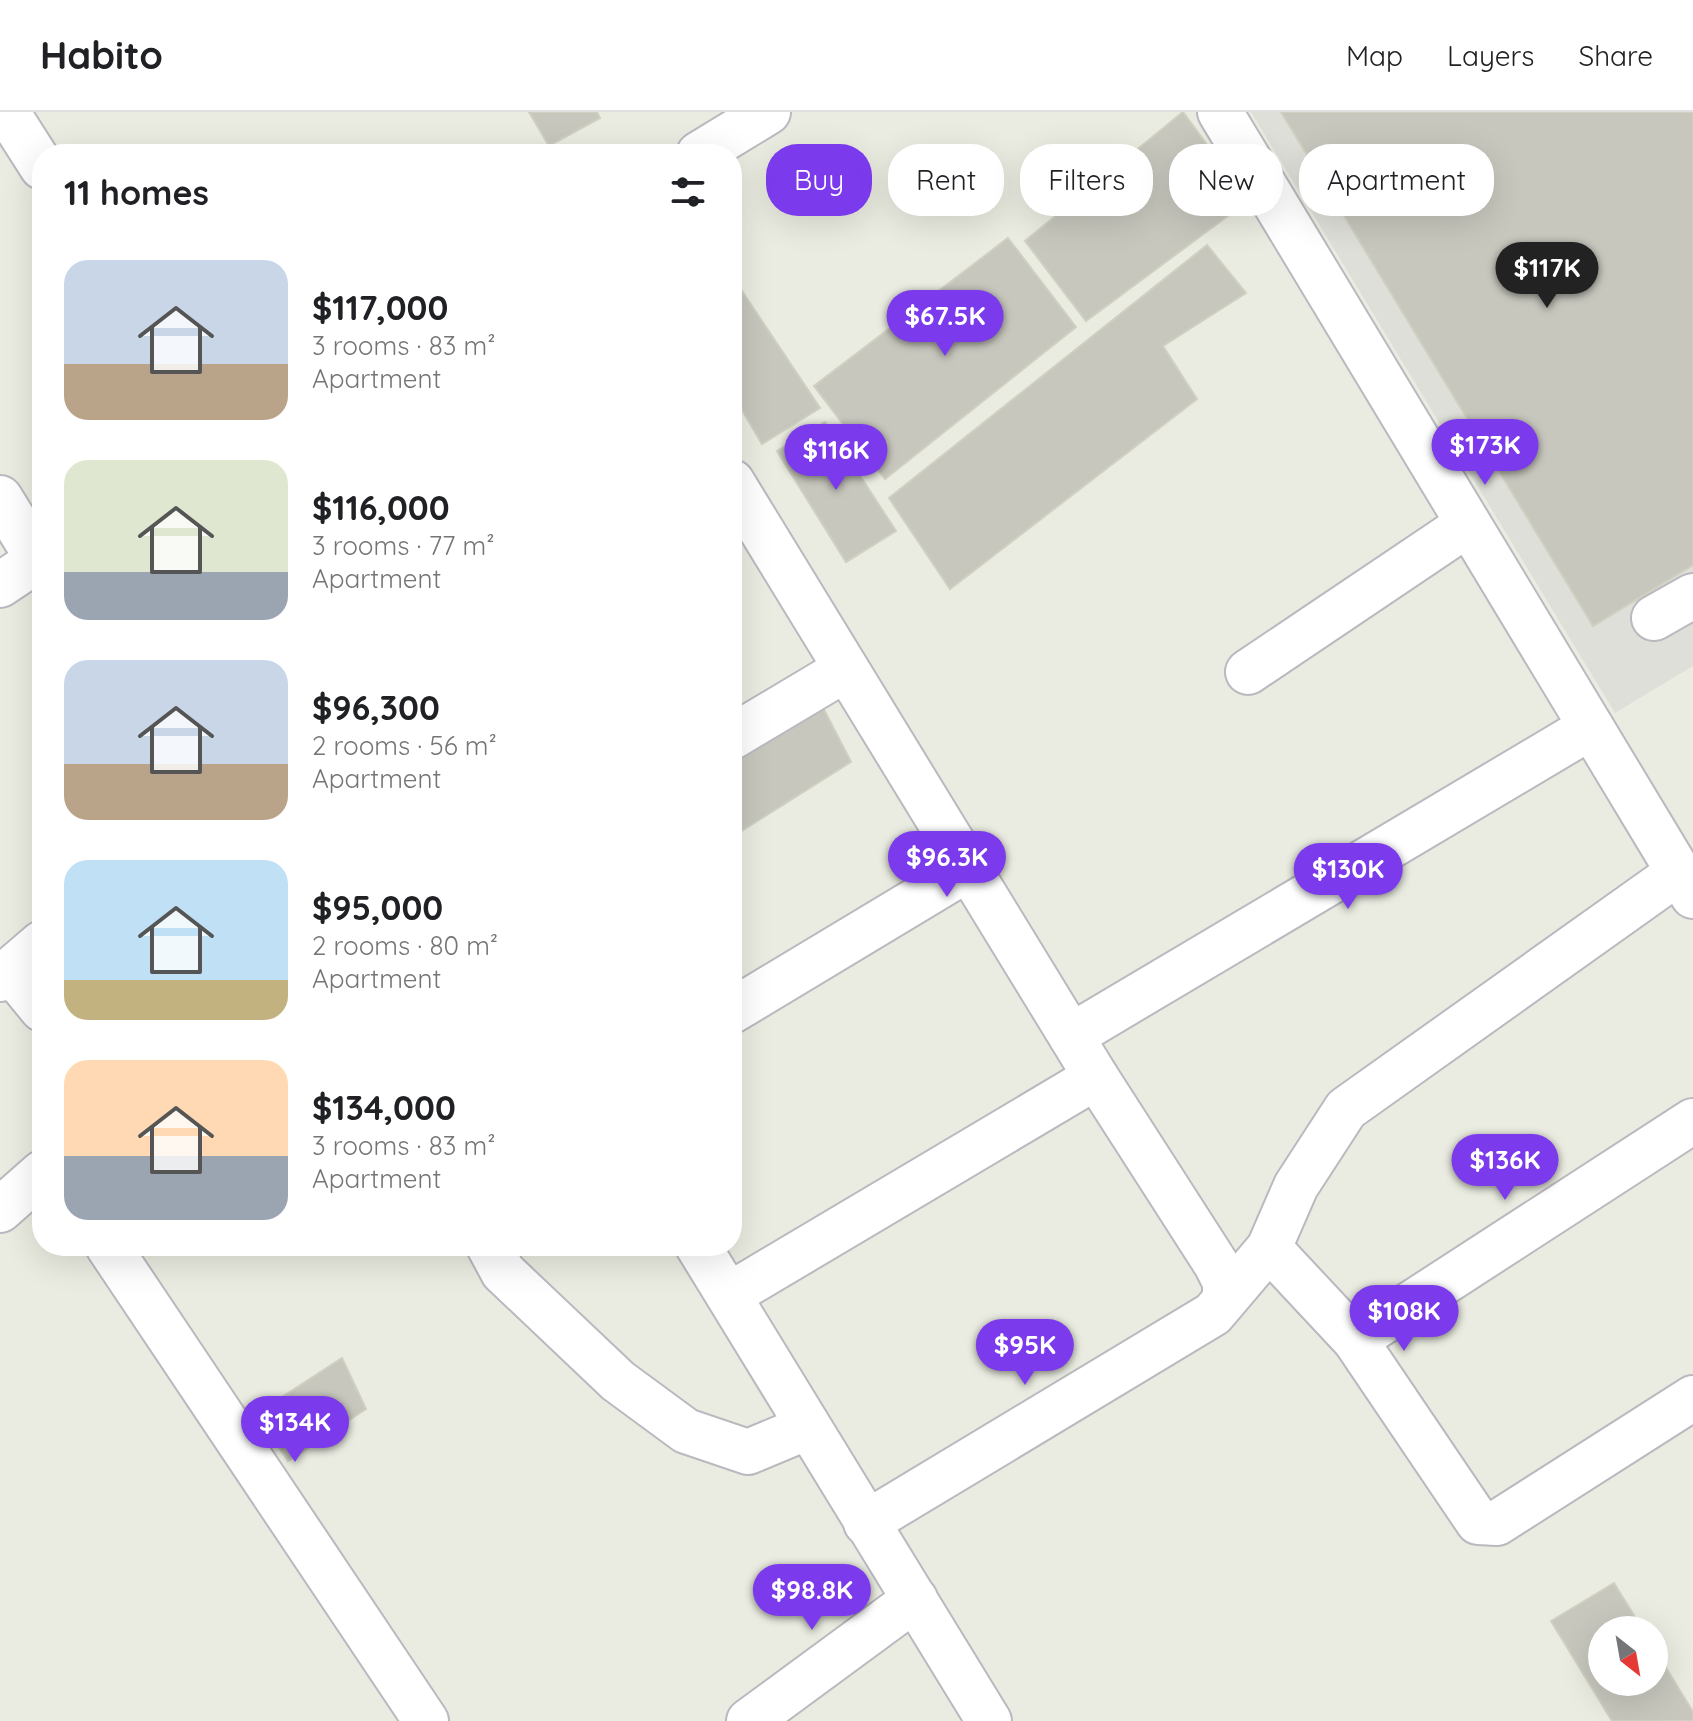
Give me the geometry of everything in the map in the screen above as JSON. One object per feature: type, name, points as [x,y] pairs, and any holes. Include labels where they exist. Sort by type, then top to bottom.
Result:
[{"type":"street","points":[[7,112],[32,151]]},
{"type":"street","points":[[715,144],[768,112]]},
{"type":"street","points":[[866,1523],[1213,1314],[1269,1248],[1296,1186],[1346,1109],[1686,884],[1220,112]]},
{"type":"street","points":[[0,498],[32,546]]},
{"type":"street","points":[[742,498],[1096,1077],[1216,1264],[1225,1282],[1225,1297]]},
{"type":"street","points":[[1248,672],[1468,524]]},
{"type":"street","points":[[0,585],[32,563]]},
{"type":"street","points":[[1654,618],[1693,596]]},
{"type":"street","points":[[742,731],[846,669]]},
{"type":"street","points":[[1071,1036],[1591,727]]},
{"type":"street","points":[[742,1005],[968,869]]},
{"type":"street","points":[[17,964],[32,991]]},
{"type":"street","points":[[729,1295],[1096,1077]]},
{"type":"street","points":[[1355,1340],[1693,1121]]},
{"type":"street","points":[[0,1210],[32,1182]]},
{"type":"street","points":[[1269,1248],[1355,1340],[1478,1522],[1488,1525],[1497,1523],[1693,1398]]},
{"type":"street","points":[[115,1256],[426,1721]]},
{"type":"street","points":[[494,1256],[503,1272],[618,1381],[686,1431],[748,1452],[808,1427]]},
{"type":"street","points":[[704,1256],[989,1721]]},
{"type":"street","points":[[749,1721],[915,1599]]},
{"type":"shaded area","points":[[1251,112],[1693,112],[1693,666],[1615,713],[1314,216],[1494,216],[1494,144],[1299,144],[1299,191],[1283,165],[1283,144],[1270,144]]},
{"type":"building","points":[[529,112],[597,112],[600,118],[548,144]]},
{"type":"building","points":[[1183,112],[1206,144],[1169,144],[1169,216],[1228,216],[1086,321],[1025,241],[1056,216],[1153,216],[1153,144],[1144,144]]},
{"type":"building","points":[[1281,112],[1693,112],[1693,565],[1593,626],[1344,216],[1494,216],[1494,144],[1300,144]]},
{"type":"building","points":[[1008,238],[1076,327],[885,479],[814,386]]},
{"type":"building","points":[[1207,245],[1246,293],[1163,346],[1197,399],[950,589],[889,498]]},
{"type":"building","points":[[742,291],[820,408],[762,444],[742,410]]},
{"type":"building","points":[[825,422],[896,531],[846,562],[777,451]]},
{"type":"building","points":[[818,698],[851,762],[742,831],[742,744]]},
{"type":"building","points":[[342,1358],[366,1409],[288,1461],[256,1414]]},
{"type":"building","points":[[1614,1583],[1634,1616],[1588,1616],[1588,1682],[1551,1621]]},
{"type":"building","points":[[1668,1671],[1693,1712],[1693,1721],[1612,1721],[1597,1696],[1668,1696]]}]
